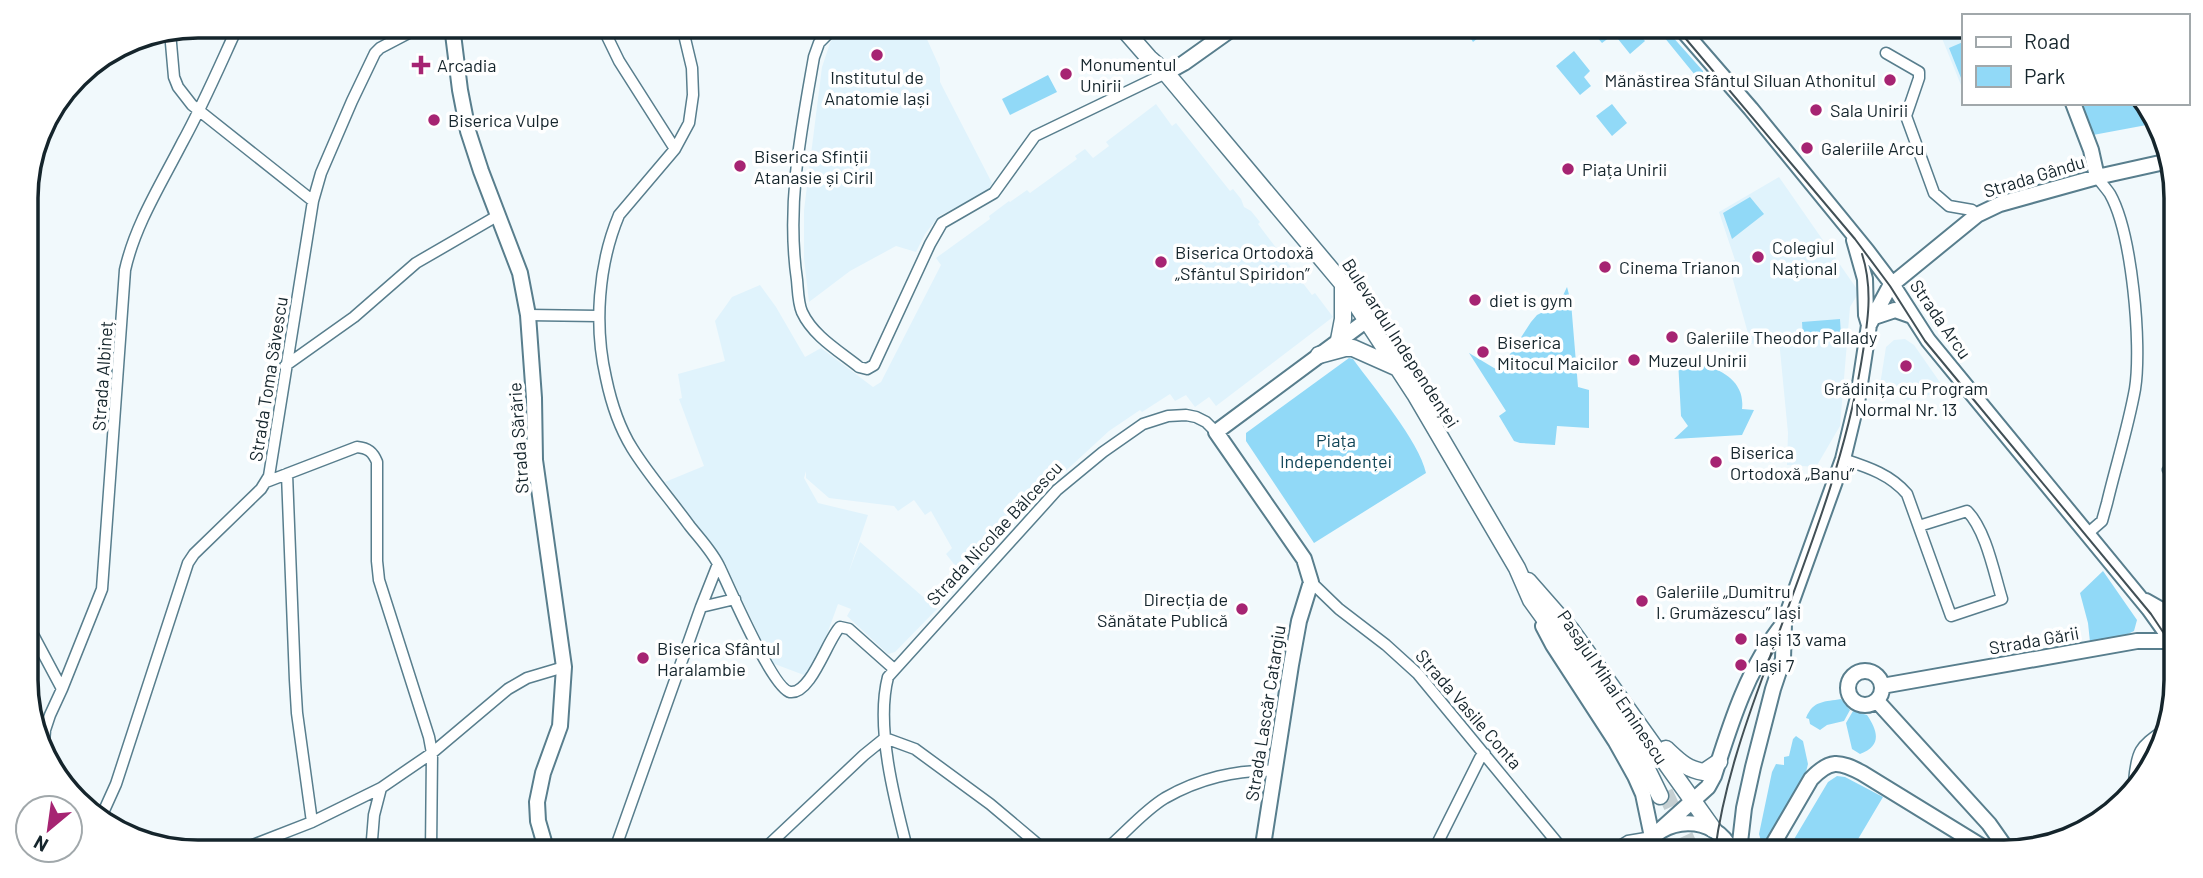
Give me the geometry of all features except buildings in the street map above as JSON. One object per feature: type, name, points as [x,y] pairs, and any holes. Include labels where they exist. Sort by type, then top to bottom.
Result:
[{"type":"main road","name":"Bulevardul Independenței","points":[[1132,38],[1166,73],[1343,284],[1398,368],[1536,598]]},
{"type":"main road","points":[[1339,340],[1343,319],[1343,284]]},
{"type":"main road","points":[[1319,355],[1353,348],[1398,368]]},
{"type":"main road","points":[[1536,598],[1571,630],[1713,829]]},
{"type":"main road","name":"Pasajul Mihai Eminescu","points":[[1536,598],[1622,718],[1647,758],[1663,794]]},
{"type":"main road","points":[[1641,726],[1681,765],[1691,770],[1704,772],[1718,762]]},
{"type":"street","points":[[823,39],[814,57],[797,159],[794,183],[794,264],[800,308],[810,326],[859,367],[867,369],[874,365],[942,223],[993,192],[1035,136],[1166,73],[1219,38]]},
{"type":"street","name":"Strada Arcu","points":[[1690,38],[1847,226],[1892,284],[1928,340],[2138,596],[2164,632]]},
{"type":"street","name":"Strada Albineț","points":[[47,729],[100,598],[103,582],[128,257],[139,225],[200,110],[232,39]]},
{"type":"street","name":"Strada Toma Săvescu","points":[[105,809],[116,784],[188,562],[266,482],[269,475],[313,201],[321,173],[377,50],[398,39]]},
{"type":"street","name":"Strada Sărărie","points":[[454,39],[468,131],[520,273],[528,315],[535,460],[564,667],[560,726],[543,773],[537,802],[538,821],[543,840]]},
{"type":"street","points":[[608,39],[619,61],[675,149]]},
{"type":"street","points":[[685,39],[692,68],[693,95],[689,123],[675,149],[619,215],[603,278],[598,316],[605,375],[615,412],[632,448],[719,564],[766,662],[786,690],[793,693],[799,690],[822,662],[834,633],[840,627],[849,629],[894,669]]},
{"type":"street","points":[[171,41],[174,76],[178,88],[192,105],[313,201]]},
{"type":"street","points":[[1886,53],[1919,72],[1906,116],[1934,192],[1949,205],[1972,210],[1977,215]]},
{"type":"street","points":[[2074,105],[2091,150],[2097,177],[2109,194],[2124,240],[2138,350],[2135,388],[2107,503],[2102,521],[2087,534]]},
{"type":"street","name":"Strada Gându","points":[[1892,284],[1977,215],[2000,204],[2160,163]]},
{"type":"street","points":[[285,366],[354,317],[416,263],[497,216]]},
{"type":"street","points":[[1847,226],[1863,267],[1866,315],[1871,321]]},
{"type":"street","points":[[1652,839],[1708,787],[1739,701],[1763,652],[1784,623],[1843,459],[1858,397],[1871,321],[1892,284]]},
{"type":"street","points":[[1871,321],[1895,310],[1912,316]]},
{"type":"street","points":[[528,315],[598,316]]},
{"type":"street","points":[[1216,432],[1367,320]]},
{"type":"street","name":"Strada Nicolae Bălcescu","points":[[905,840],[885,738],[885,689],[888,677],[894,669],[1057,490],[1102,452],[1143,424],[1168,416],[1186,415],[1196,418],[1206,422],[1216,432]]},
{"type":"street","name":"Strada Vasile Conta","points":[[1216,432],[1304,559],[1311,582],[1339,609],[1418,674],[1554,839]]},
{"type":"street","points":[[266,482],[357,447],[365,447],[375,456],[379,580],[432,753],[430,840]]},
{"type":"street","points":[[1843,459],[1882,473],[1897,482],[1907,494],[1951,616],[2002,599],[1975,518],[1967,511],[1919,526]]},
{"type":"street","points":[[287,474],[295,691],[312,822]]},
{"type":"street","points":[[618,840],[701,607],[719,564]]},
{"type":"street","name":"Strada Lascăr Catargiu","points":[[1264,839],[1299,621],[1311,582]]},
{"type":"street","points":[[2138,596],[2164,611]]},
{"type":"street","points":[[1536,598],[1553,645],[1635,776],[1656,834]]},
{"type":"street","points":[[701,607],[734,599]]},
{"type":"street","points":[[1740,839],[1753,767],[1783,659],[1784,623]]},
{"type":"street","name":"Strada Gării","points":[[1882,686],[2137,641],[2164,639]]},
{"type":"street","points":[[38,643],[62,689]]},
{"type":"street","points":[[266,840],[312,822],[381,788],[432,753],[508,690],[527,678],[564,667]]},
{"type":"street","points":[[1867,671],[1877,676],[1882,686],[1877,701],[1866,705],[1855,702],[1849,693],[1849,682],[1856,673],[1867,671]]},
{"type":"street","points":[[1877,701],[2000,839]]},
{"type":"street","points":[[774,840],[885,738],[915,749],[1032,840]]},
{"type":"street","points":[[2135,772],[2140,750],[2152,740]]},
{"type":"street","points":[[1439,839],[1480,758],[1485,754]]},
{"type":"street","points":[[1776,839],[1811,779],[1820,770],[1836,763],[1862,773],[1970,839]]},
{"type":"street","points":[[1117,839],[1147,812],[1172,795],[1201,781],[1247,771],[1275,771]]},
{"type":"street","points":[[372,840],[374,815],[381,788]]},
{"type":"street","points":[[1635,839],[1679,824],[1700,824],[1713,829],[1725,839]]},
{"type":"street","points":[[1962,834],[1979,838],[1984,835],[1989,824]]},
{"type":"shaded area","points":[[1942,38],[1962,38],[1962,88]]},
{"type":"shaded area","points":[[832,39],[927,39],[940,68],[940,82],[992,183],[987,192],[939,216],[925,234],[916,252],[896,246],[850,271],[809,302],[804,259],[804,210],[822,67]]},
{"type":"shaded area","points":[[1156,104],[1172,126],[1176,123],[1230,191],[1233,189],[1312,295],[1315,293],[1333,317],[1216,406],[1209,397],[1195,407],[1186,395],[1175,401],[1170,394],[1109,431],[1034,500],[978,567],[965,578],[946,554],[952,548],[931,511],[925,515],[914,500],[898,511],[894,506],[829,498],[806,478],[806,471],[804,478],[818,503],[868,515],[848,574],[860,542],[937,609],[895,652],[888,654],[847,616],[851,609],[838,604],[815,660],[804,675],[772,663],[723,559],[665,482],[704,466],[679,399],[682,398],[678,374],[725,361],[715,321],[732,297],[760,285],[805,357],[821,348],[873,387],[881,382],[941,265],[936,258],[990,219],[989,216],[1009,201],[1027,190],[1030,193],[1077,159],[1075,156],[1085,149],[1093,158],[1109,146],[1106,142]]},
{"type":"shaded area","name":"Colegiul Național","points":[[1779,177],[1859,292],[1850,307],[1840,426],[1816,467],[1787,465],[1788,433],[1779,340],[1751,344],[1728,262],[1735,260],[1719,212]]},
{"type":"shaded area","name":"Grădinița cu Program Normal Nr. 13","points":[[1905,339],[1914,345],[1946,391],[1908,400],[1880,385],[1886,347],[1894,340]]},
{"type":"green space","points":[[1617,38],[1643,38],[1645,41],[1630,54]]},
{"type":"green space","points":[[1665,38],[1674,38],[1703,71],[1703,77],[1699,80]]},
{"type":"green space","points":[[1962,42],[1962,80],[1949,48]]},
{"type":"green space","points":[[1574,51],[1590,71],[1584,77],[1591,86],[1580,95],[1556,66]]},
{"type":"green space","points":[[1048,75],[1057,92],[1010,115],[1002,99]]},
{"type":"green space","points":[[1612,104],[1627,123],[1612,136],[1596,116]]},
{"type":"green space","points":[[2083,105],[2134,105],[2146,125],[2093,135]]},
{"type":"green space","points":[[1750,197],[1764,214],[1732,239],[1723,213]]},
{"type":"green space","points":[[1567,287],[1571,302],[1578,387],[1589,390],[1589,428],[1557,426],[1555,445],[1520,443],[1514,441],[1499,416],[1506,411],[1469,353],[1499,371],[1531,322],[1537,315],[1559,304]]},
{"type":"green space","points":[[1840,319],[1841,336],[1803,339],[1802,322]]},
{"type":"green space","name":"Piața Independenței","points":[[1349,358],[1353,359],[1405,431],[1422,460],[1426,473],[1314,543],[1246,441],[1246,433]]},
{"type":"green space","points":[[1702,358],[1702,363],[1733,380],[1740,393],[1742,409],[1754,410],[1742,435],[1674,439],[1688,426],[1681,416],[1678,360]]},
{"type":"green space","points":[[2103,571],[2137,620],[2134,631],[2128,634],[2090,642],[2080,593]]},
{"type":"green space","points":[[1841,699],[1850,710],[1844,721],[1827,725],[1820,730],[1806,718],[1816,705]]},
{"type":"green space","points":[[1853,711],[1867,715],[1876,737],[1872,747],[1860,754],[1852,749],[1846,723]]},
{"type":"green space","points":[[1796,736],[1803,741],[1808,764],[1806,772],[1769,837],[1760,839],[1759,834],[1772,772],[1776,764],[1784,765],[1784,757],[1789,756]]},
{"type":"green space","points":[[1837,776],[1845,777],[1883,797],[1858,839],[1794,839],[1828,782]]},
{"type":"tunnel","points":[[1665,792],[1687,839]]},
{"type":"tram line","points":[[1685,38],[1855,239],[1890,286],[1925,341],[2151,614],[2164,634]]},
{"type":"tram line","points":[[1717,839],[1723,805],[1742,735],[1820,518],[1844,442],[1863,350],[1868,309],[1868,282],[1862,254]]},
{"type":"place","name":"Institutul de Anatomie Iași","points":[[877,55]]},
{"type":"place","name":"Arcadia","points":[[421,65]]},
{"type":"place","name":"Monumentul Unirii","points":[[1066,74]]},
{"type":"place","name":"Mănăstirea Sfântul Siluan Athonitul","points":[[1890,80]]},
{"type":"place","name":"Sala Unirii","points":[[1816,110]]},
{"type":"place","name":"Biserica Vulpe","points":[[434,120]]},
{"type":"place","name":"Galeriile Arcu","points":[[1807,148]]},
{"type":"place","name":"Biserica Sfinții Atanasie și Ciril","points":[[740,166]]},
{"type":"place","name":"Piața Unirii","points":[[1568,169]]},
{"type":"place","name":"Colegiul Național","points":[[1758,257]]},
{"type":"place","name":"Biserica Ortodoxă „Sfântul Spiridon”","points":[[1161,262]]},
{"type":"place","name":"Cinema Trianon","points":[[1605,267]]},
{"type":"place","name":"diet is gym","points":[[1475,300]]},
{"type":"place","name":"Galeriile Theodor Pallady","points":[[1672,337]]},
{"type":"place","name":"Biserica Mitocul Maicilor","points":[[1483,352]]},
{"type":"place","name":"Muzeul Unirii","points":[[1634,360]]},
{"type":"place","name":"Grădinița cu Program Normal Nr. 13","points":[[1906,366]]},
{"type":"place","name":"Biserica Ortodoxă „Banu”","points":[[1716,462]]},
{"type":"place","name":"Galeriile „Dumitru I. Grumăzescu” Iași","points":[[1642,601]]},
{"type":"place","name":"Direcția de Sănătate Publică","points":[[1242,609]]},
{"type":"place","name":"Iași 13 vama","points":[[1741,639]]},
{"type":"place","name":"Biserica Sfântul Haralambie","points":[[643,658]]},
{"type":"place","name":"Iași 7","points":[[1741,665]]}]
